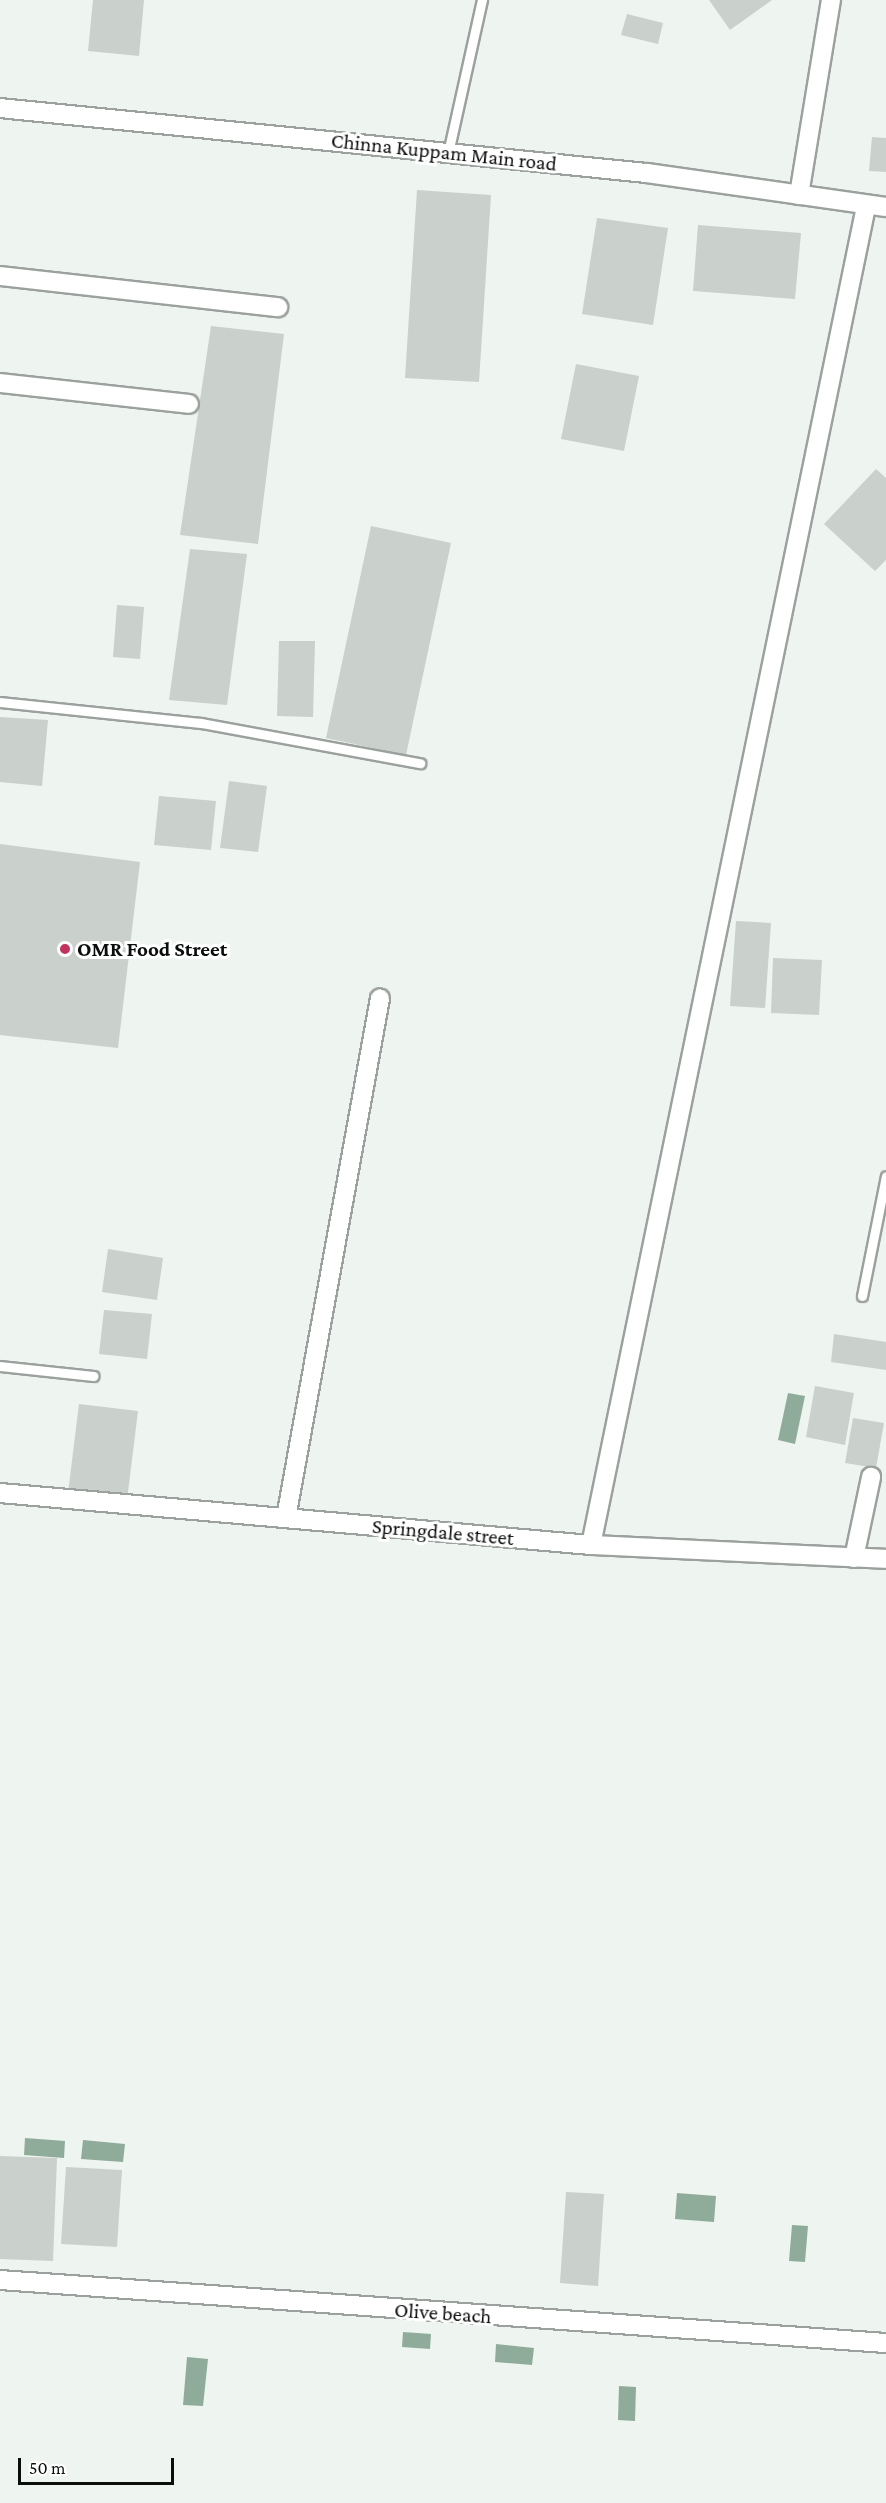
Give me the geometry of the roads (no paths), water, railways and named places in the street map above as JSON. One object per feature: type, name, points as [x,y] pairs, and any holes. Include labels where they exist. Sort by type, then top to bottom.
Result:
[{"type":"street","points":[[799,195],[831,0]]},
{"type":"street","name":"Chinna Kuppam Main road","points":[[0,108],[647,172],[866,206],[886,207]]},
{"type":"street","points":[[591,1545],[866,206]]},
{"type":"street","points":[[0,276],[278,307]]},
{"type":"street","points":[[0,383],[189,404]]},
{"type":"street","points":[[286,1518],[381,998]]},
{"type":"street","points":[[854,1558],[871,1477]]},
{"type":"street","name":"Springdale street","points":[[0,1493],[591,1545],[886,1559]]},
{"type":"street","name":"Olive beach","points":[[0,2280],[886,2343]]},
{"type":"lane","points":[[448,153],[482,0]]},
{"type":"lane","points":[[0,702],[201,723],[420,763]]},
{"type":"lane","points":[[862,1296],[886,1176]]},
{"type":"lane","points":[[0,1366],[93,1376]]},
{"type":"place","name":"OMR Food Street","points":[[65,949]]}]
